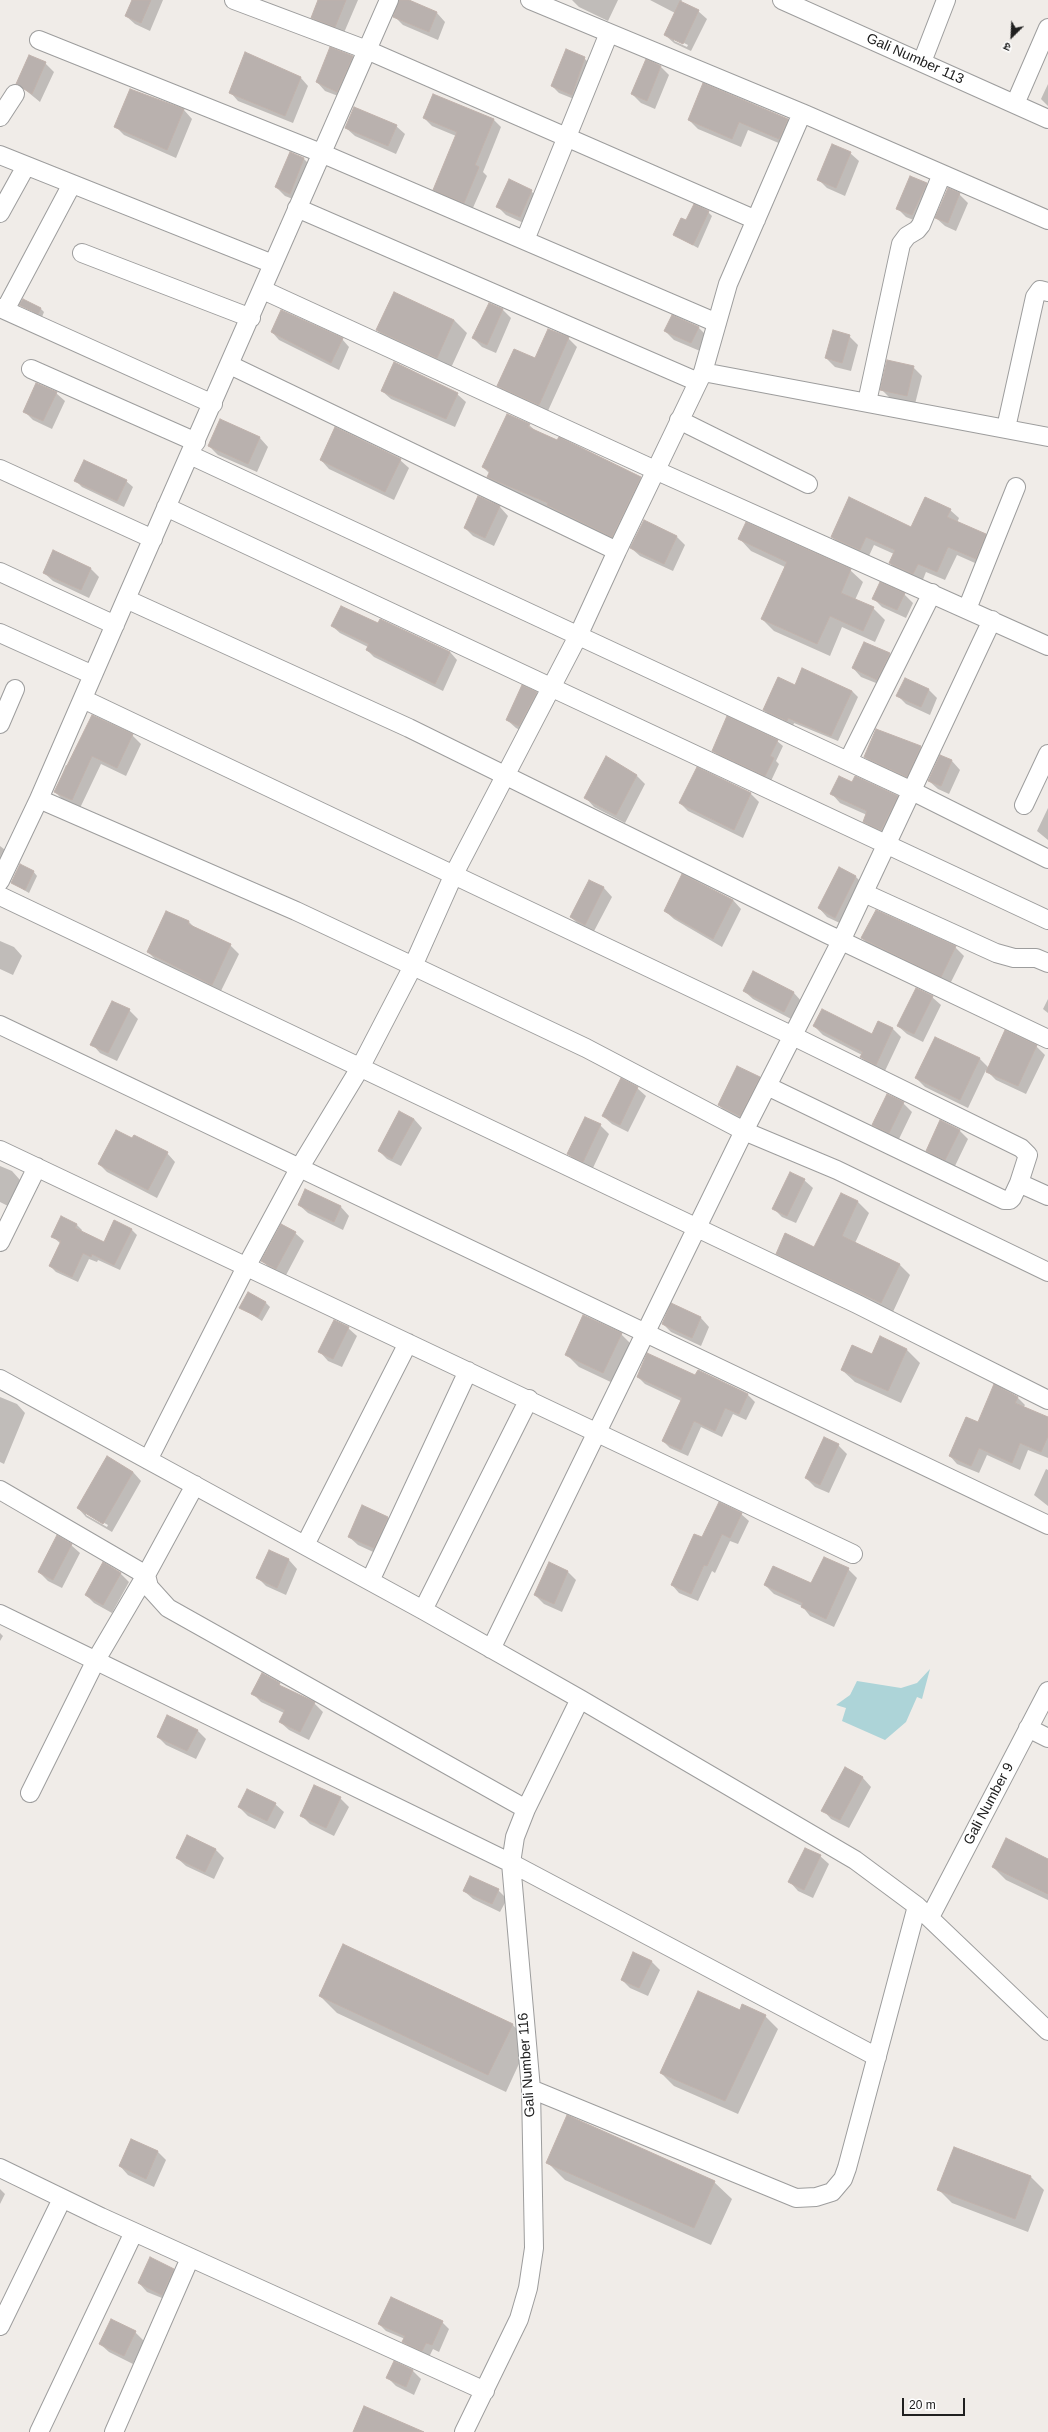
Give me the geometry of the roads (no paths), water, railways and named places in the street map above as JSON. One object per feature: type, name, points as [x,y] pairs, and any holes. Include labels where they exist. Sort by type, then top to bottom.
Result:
[{"type":"street","points":[[234,0],[367,50],[756,220]]},
{"type":"street","points":[[0,881],[39,799],[389,0]]},
{"type":"street","points":[[530,0],[802,113],[1048,220]]},
{"type":"street","name":"Gali Number 113","points":[[782,0],[804,5],[922,62],[1048,119]]},
{"type":"street","points":[[922,62],[946,0]]},
{"type":"street","points":[[1015,104],[1048,28]]},
{"type":"street","points":[[525,240],[609,33]]},
{"type":"street","points":[[39,40],[321,153],[717,323]]},
{"type":"street","points":[[0,117],[15,94]]},
{"type":"street","points":[[148,1460],[246,1266],[300,1167],[360,1068],[413,966],[454,874],[504,774],[578,636],[700,377],[728,284],[802,113]]},
{"type":"street","points":[[0,155],[273,264]]},
{"type":"street","points":[[0,213],[26,166]]},
{"type":"street","points":[[867,402],[901,244],[907,236],[917,230],[920,225],[942,174]]},
{"type":"street","points":[[72,184],[2,309],[213,404]]},
{"type":"street","points":[[297,208],[700,377],[867,402],[1048,437]]},
{"type":"street","points":[[82,253],[251,318]]},
{"type":"street","points":[[263,290],[655,470],[1048,646]]},
{"type":"street","points":[[1006,428],[1035,297],[1040,290],[1048,292]]},
{"type":"street","points":[[230,365],[617,551]]},
{"type":"street","points":[[31,369],[578,636],[912,791],[1048,859]]},
{"type":"street","points":[[679,420],[808,484]]},
{"type":"street","points":[[0,470],[153,539]]},
{"type":"street","points":[[967,609],[1016,487]]},
{"type":"street","points":[[166,508],[1048,920]]},
{"type":"street","points":[[0,572],[115,625]]},
{"type":"street","points":[[848,761],[932,593]]},
{"type":"street","points":[[126,599],[409,728],[841,941],[1048,1039]]},
{"type":"street","points":[[491,1649],[744,1131],[841,941],[888,844],[992,620]]},
{"type":"street","points":[[0,633],[93,675]]},
{"type":"street","points":[[0,724],[15,689]]},
{"type":"street","points":[[83,698],[793,1036],[1022,1148],[1028,1155],[1019,1183],[1012,1198],[1010,1200],[1004,1200],[767,1086]]},
{"type":"street","points":[[1024,806],[1048,754]]},
{"type":"street","points":[[39,799],[296,911],[586,1048],[744,1131],[837,1170],[1048,1272]]},
{"type":"street","points":[[864,893],[996,953],[1014,958],[1036,958],[1048,963]]},
{"type":"street","points":[[2,901],[360,1068],[857,1304],[1048,1400]]},
{"type":"street","points":[[0,1025],[1048,1525]]},
{"type":"street","points":[[0,1150],[468,1370],[853,1554]]},
{"type":"street","points":[[0,1242],[37,1167]]},
{"type":"street","points":[[1019,1183],[1048,1196]]},
{"type":"street","points":[[305,1545],[408,1343]]},
{"type":"street","points":[[370,1581],[468,1370]]},
{"type":"street","points":[[0,1380],[423,1610],[580,1699],[854,1860],[923,1911],[1048,2031]]},
{"type":"street","points":[[423,1610],[529,1399]]},
{"type":"street","points":[[30,1793],[96,1660],[146,1575],[195,1485]]},
{"type":"street","points":[[0,1490],[146,1575],[149,1587],[168,1608],[526,1809]]},
{"type":"street","points":[[0,1614],[511,1863],[877,2057]]},
{"type":"street","name":"Gali Number 9","points":[[530,2089],[796,2198],[816,2198],[832,2192],[843,2179],[877,2057],[923,1911],[1048,1691]]},
{"type":"street","name":"Gali Number 116","points":[[464,2432],[519,2319],[531,2272],[534,2248],[530,2089],[511,1863],[515,1837],[526,1809],[580,1699]]},
{"type":"street","points":[[1028,1728],[1048,1738]]},
{"type":"street","points":[[0,2168],[190,2258],[485,2391]]},
{"type":"street","points":[[0,2326],[62,2198]]},
{"type":"street","points":[[39,2432],[134,2232]]},
{"type":"street","points":[[114,2432],[190,2258]]},
{"type":"water","points":[[930,1669],[922,1699],[917,1697],[906,1722],[885,1740],[842,1721],[846,1708],[836,1705],[850,1695],[857,1681],[901,1688],[917,1683]]}]
